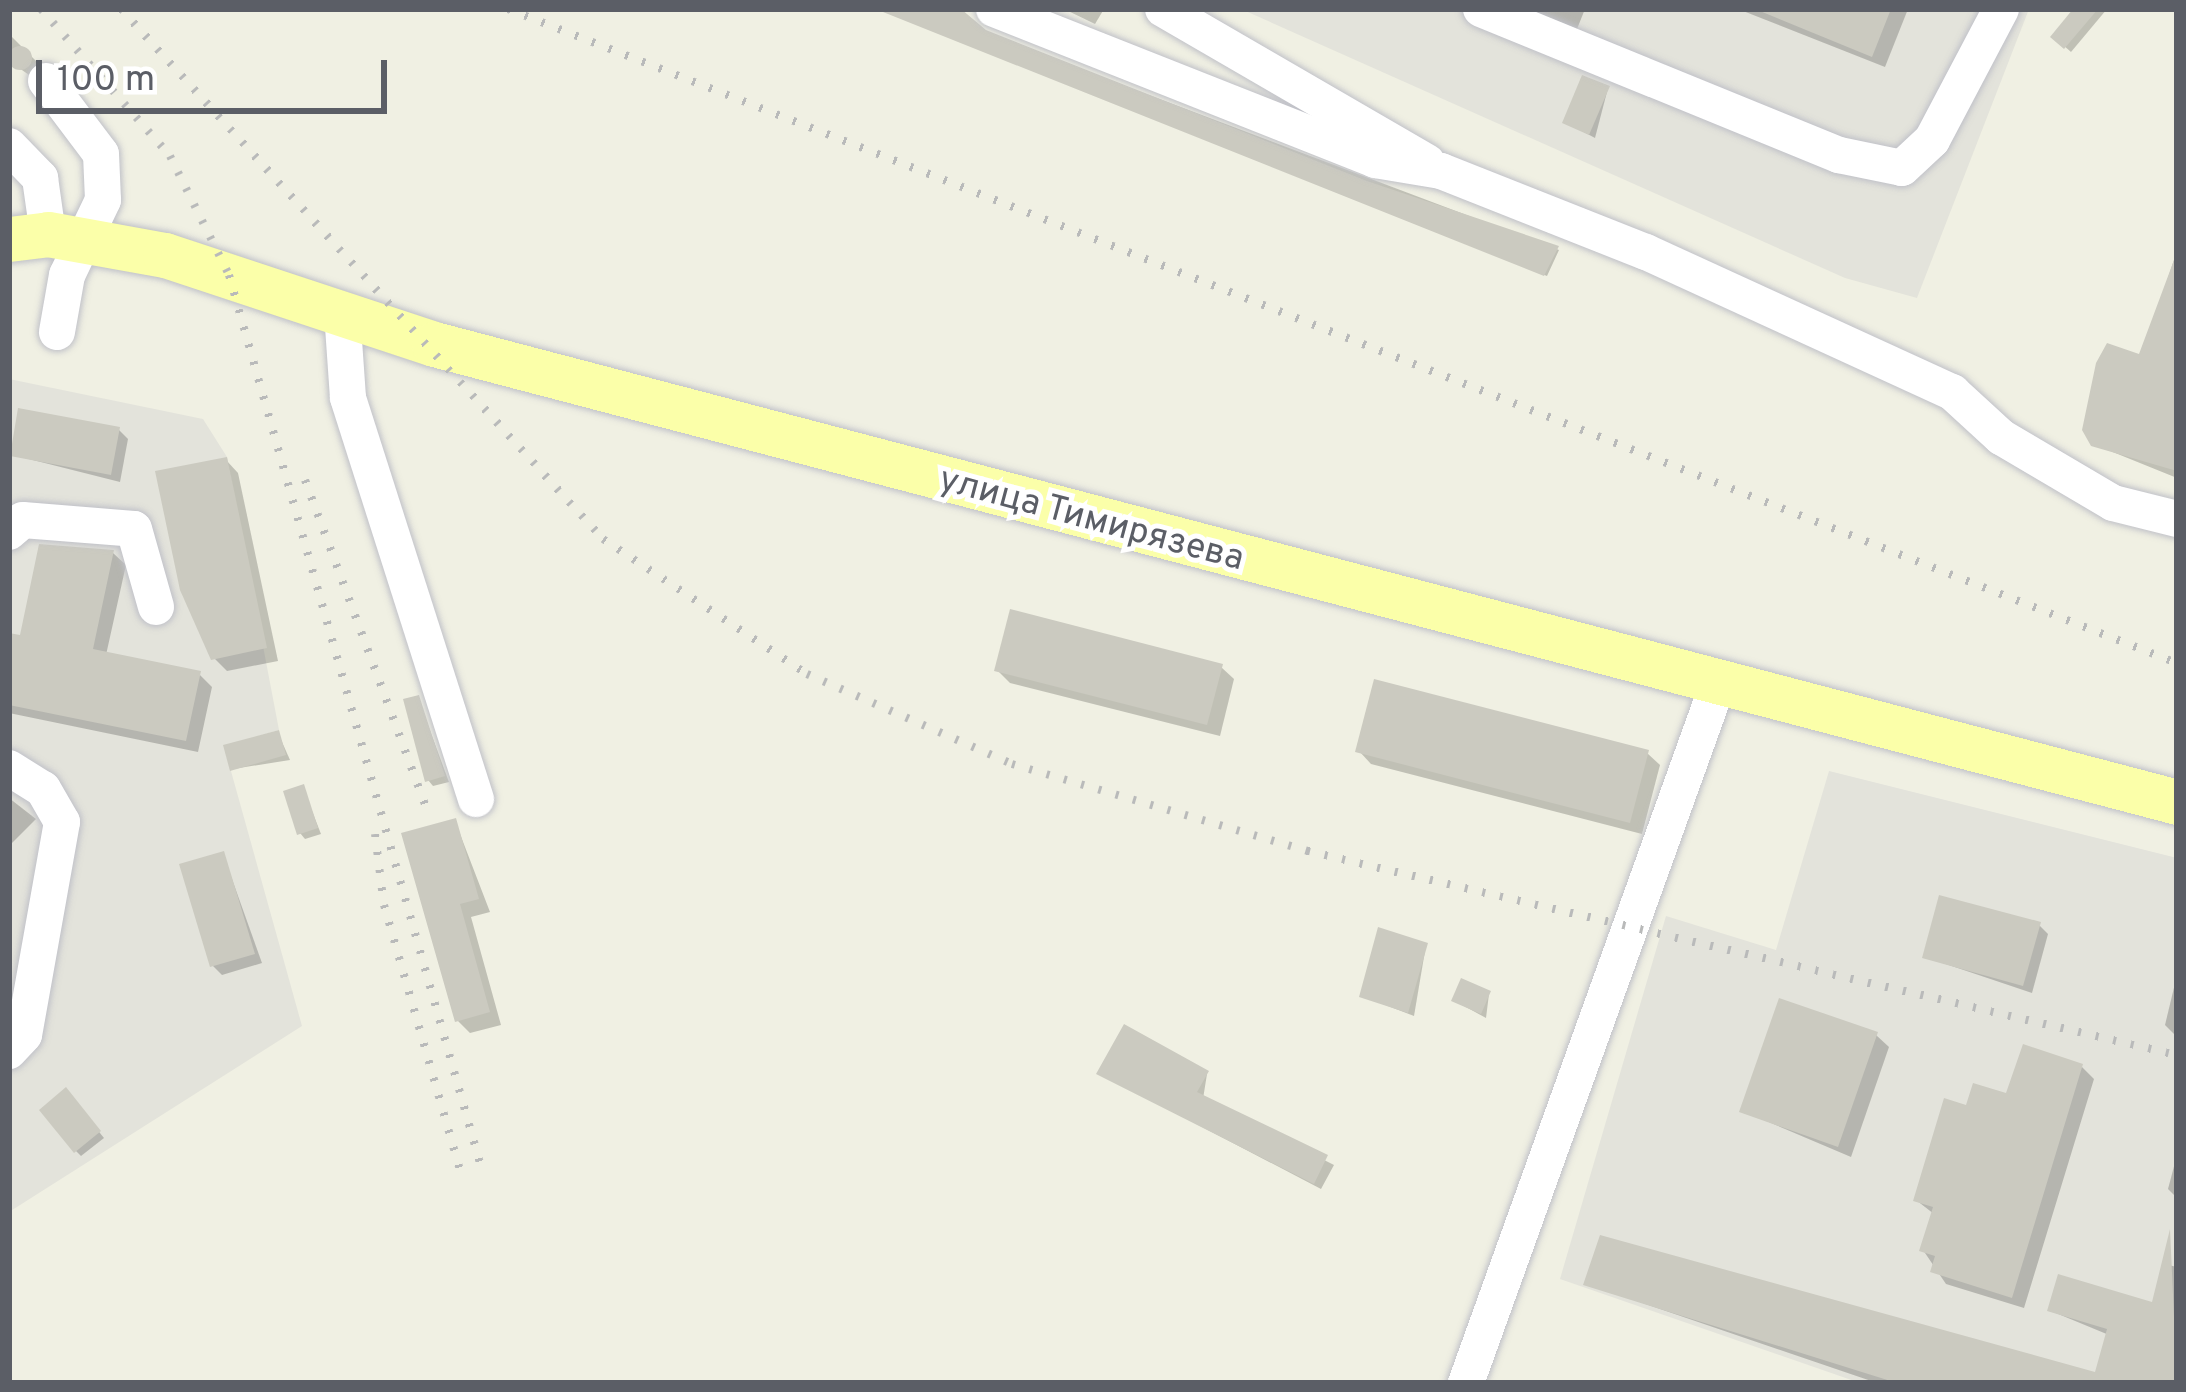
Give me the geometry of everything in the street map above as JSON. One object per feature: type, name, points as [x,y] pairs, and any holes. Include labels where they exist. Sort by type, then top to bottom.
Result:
[{"type":"main road","name":"улица Тимирязева","points":[[47,237],[342,312],[1718,684],[2177,802]]},
{"type":"street","points":[[994,9],[1375,160],[1441,171]]},
{"type":"street","points":[[1163,9],[1441,171],[1858,346],[1952,392],[2001,437],[2114,503],[2177,518]]},
{"type":"street","points":[[1481,9],[1839,155],[1902,168],[1932,140],[2001,9]]},
{"type":"street","points":[[46,82],[101,154],[103,200],[47,237]]},
{"type":"street","points":[[9,146],[40,178],[57,332]]},
{"type":"street","points":[[342,312],[348,398],[476,799]]},
{"type":"street","points":[[9,532],[22,520],[134,529],[156,607]]},
{"type":"street","points":[[1466,1383],[1718,684]]},
{"type":"street","points":[[9,768],[43,789],[62,822],[24,1035],[9,1052]]},
{"type":"shaded area","points":[[1241,9],[2029,9],[1917,298],[1845,278]]},
{"type":"shaded area","points":[[9,379],[203,419],[227,457],[279,730],[224,746],[302,1026],[9,1212]]},
{"type":"shaded area","points":[[1829,771],[2177,858],[2177,1383],[1860,1383],[1560,1279],[1666,916],[1776,950]]},
{"type":"building","points":[[961,9],[986,30],[1367,181],[1559,246],[1544,276],[878,10]]},
{"type":"building","points":[[1755,9],[1891,9],[1872,57]]},
{"type":"building","points":[[2073,9],[2098,9],[2064,49],[2050,37]]},
{"type":"building","points":[[20,46],[29,49],[29,67],[20,70],[11,67],[8,58],[11,49]]},
{"type":"building","points":[[1582,75],[1610,86],[1589,135],[1562,123]]},
{"type":"building","points":[[2177,252],[2177,471],[2091,446],[2082,430],[2096,363],[2107,343],[2139,354]]},
{"type":"building","points":[[18,408],[120,427],[111,475],[10,456]]},
{"type":"building","points":[[227,457],[267,648],[211,660],[180,590],[155,471]]},
{"type":"building","points":[[39,544],[114,550],[93,649],[201,671],[186,741],[9,705],[9,633],[20,635]]},
{"type":"building","points":[[1010,609],[1223,664],[1207,725],[994,671]]},
{"type":"building","points":[[1374,679],[1649,750],[1630,823],[1355,752]]},
{"type":"building","points":[[419,695],[445,776],[425,782],[403,699]]},
{"type":"building","points":[[279,730],[286,755],[230,771],[223,745]]},
{"type":"building","points":[[304,784],[318,828],[297,835],[283,791]]},
{"type":"building","points":[[456,818],[479,899],[460,904],[490,1012],[455,1022],[401,833]]},
{"type":"building","points":[[224,851],[255,954],[210,967],[179,864]]},
{"type":"building","points":[[1939,895],[2041,922],[2023,986],[1922,958]]},
{"type":"building","points":[[1378,927],[1428,943],[1408,1013],[1359,997]]},
{"type":"building","points":[[1461,978],[1491,991],[1481,1014],[1451,1001]]},
{"type":"building","points":[[1779,998],[1878,1032],[1838,1147],[1739,1112]]},
{"type":"building","points":[[1124,1024],[1209,1071],[1197,1092],[1328,1155],[1314,1184],[1096,1074]]},
{"type":"building","points":[[2023,1044],[2083,1064],[2012,1298],[1930,1272],[1935,1256],[1919,1251],[1933,1207],[1913,1201],[1944,1098],[1966,1105],[1973,1083],[2006,1093]]},
{"type":"building","points":[[66,1087],[101,1131],[74,1153],[39,1110]]},
{"type":"building","points":[[2170,1229],[2177,1383],[1897,1383],[1583,1285],[1600,1235],[2095,1372],[2107,1329],[2047,1311],[2058,1274],[2152,1302]]},
{"type":"railway","points":[[41,9],[170,156],[229,275],[481,1167]]},
{"type":"railway","points":[[121,9],[603,539],[807,674],[1012,764],[1307,851],[2177,1055]]},
{"type":"railway","points":[[508,9],[2177,663]]},
{"type":"railway","points":[[305,480],[429,815]]},
{"type":"railway","points":[[375,834],[384,905],[462,1177]]}]
